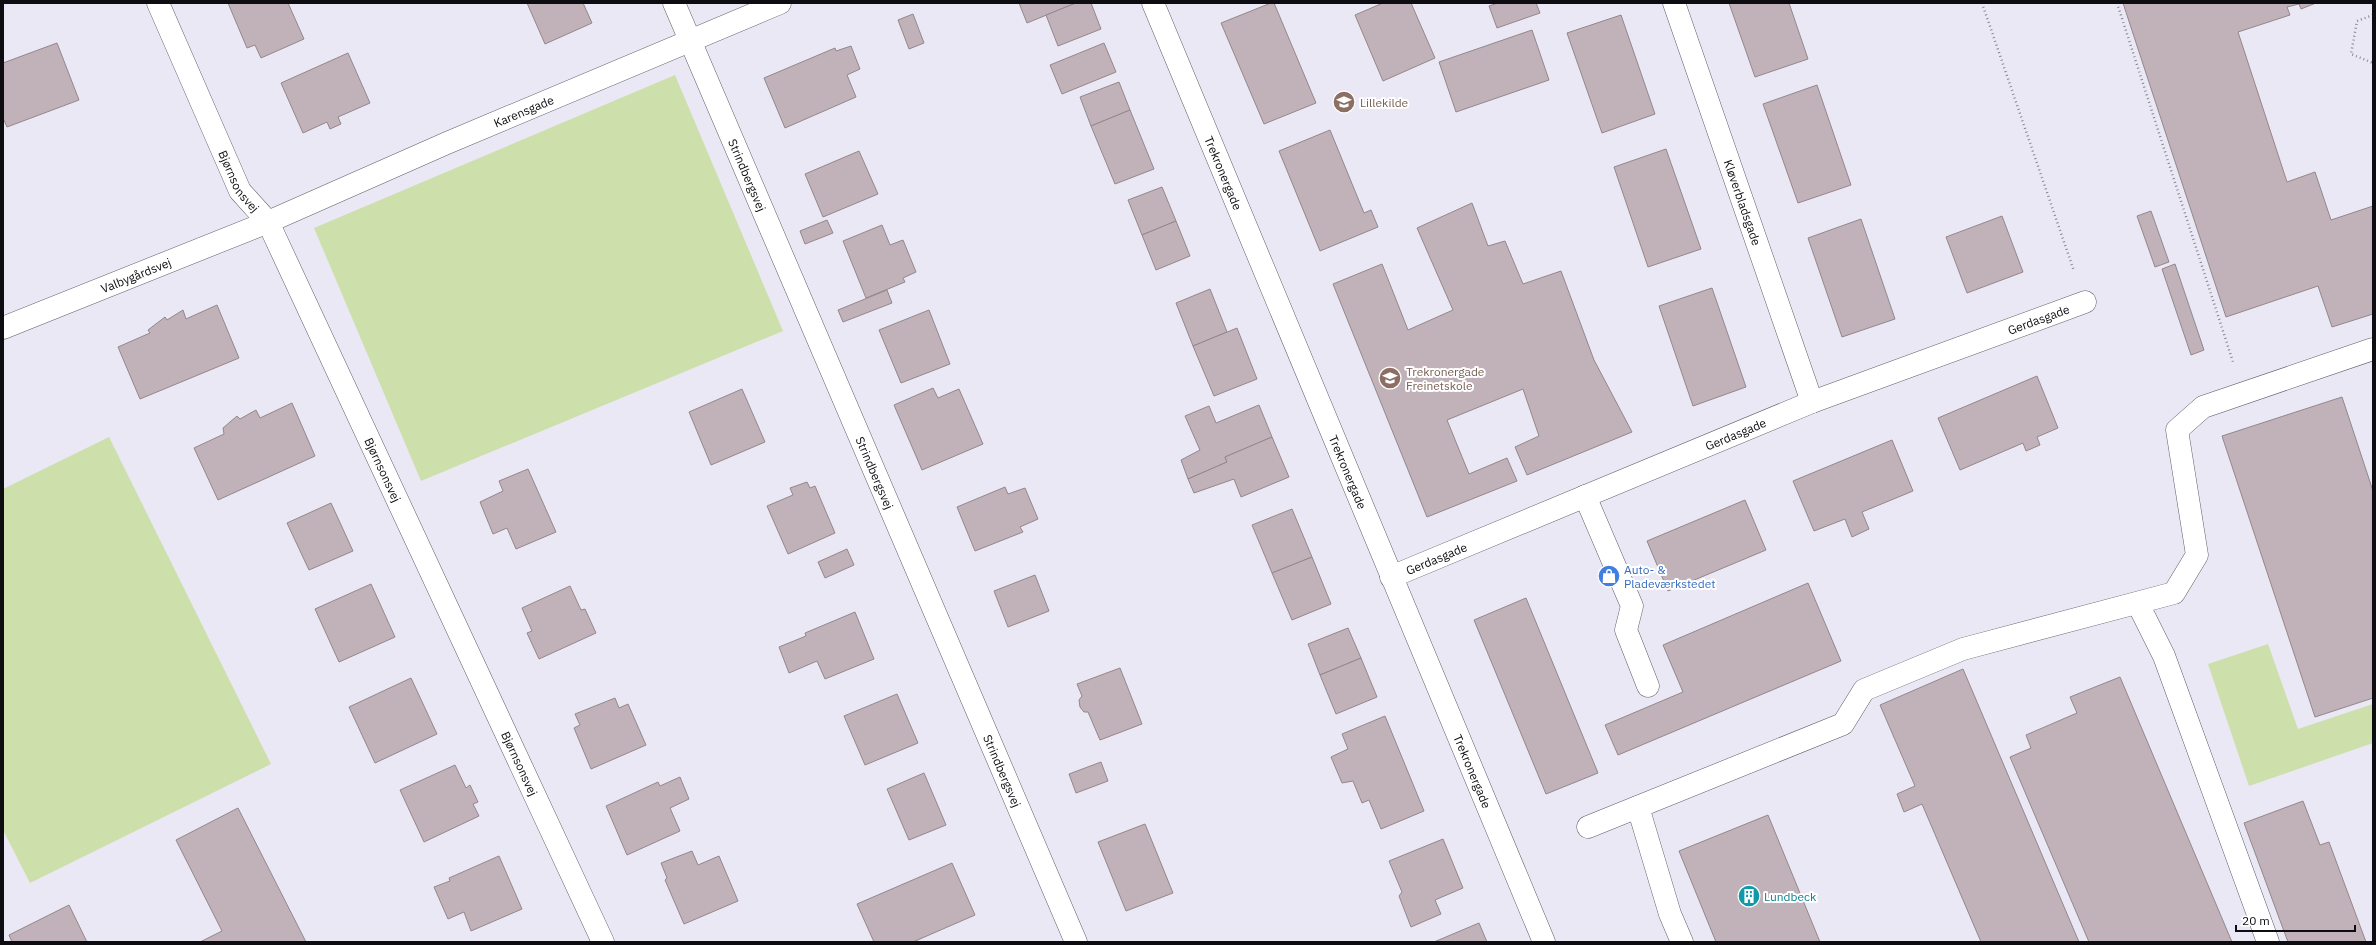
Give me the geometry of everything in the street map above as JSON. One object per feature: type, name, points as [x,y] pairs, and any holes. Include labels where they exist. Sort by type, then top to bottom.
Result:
[{"type":"street","name":"Bjørnsonsvej","points":[[158,3],[240,191],[268,222],[603,942]]},
{"type":"street","name":"Strindbergsvej","points":[[674,3],[1076,942]]},
{"type":"street","name":"Karensgade","points":[[268,222],[446,143],[780,3]]},
{"type":"street","name":"Trekronergade","points":[[1153,3],[1544,942]]},
{"type":"street","name":"Kløverbladsgade","points":[[1674,3],[1812,402]]},
{"type":"street","name":"Valbygårdsvej","points":[[3,328],[268,222]]},
{"type":"street","name":"Gerdasgade","points":[[1391,577],[1812,402],[2085,302]]},
{"type":"street","points":[[1588,827],[1843,724],[1864,690],[1963,649],[2138,604],[2174,593],[2197,555],[2177,430],[2203,407],[2373,349]]},
{"type":"street","points":[[1585,496],[1632,606],[1626,630],[1648,686]]},
{"type":"street","points":[[2138,604],[2164,656],[2268,942]]},
{"type":"street","points":[[1638,807],[1670,914],[1682,942]]},
{"type":"path","points":[[1982,3],[2085,302]]},
{"type":"path","points":[[2117,3],[2242,393]]},
{"type":"path","points":[[2373,16],[2357,21],[2350,54],[2373,63]]},
{"type":"green space","points":[[675,75],[783,331],[421,481],[314,228]]},
{"type":"green space","points":[[109,437],[271,764],[30,883],[3,830],[3,489]]},
{"type":"green space","points":[[2268,644],[2298,729],[2373,704],[2373,743],[2249,786],[2208,664]]},
{"type":"building","points":[[228,3],[288,3],[304,39],[261,58],[255,45],[247,48]]},
{"type":"building","points":[[527,3],[583,3],[592,23],[545,44]]},
{"type":"building","points":[[1019,3],[1076,3],[1027,23]]},
{"type":"building","points":[[1076,3],[1091,3],[1101,29],[1058,46],[1046,15]]},
{"type":"building","points":[[1274,3],[1316,103],[1264,124],[1221,23]]},
{"type":"building","points":[[1383,3],[1411,3],[1435,58],[1383,81],[1355,15]]},
{"type":"building","points":[[1498,3],[1536,3],[1540,13],[1497,28],[1489,6]]},
{"type":"building","points":[[1729,3],[1789,3],[1808,59],[1755,77]]},
{"type":"building","points":[[2123,3],[2316,3],[2301,9],[2299,4],[2287,7],[2290,15],[2238,32],[2287,182],[2315,172],[2331,220],[2373,206],[2373,314],[2332,327],[2318,286],[2226,317]]},
{"type":"building","points":[[913,14],[924,43],[909,49],[898,20]]},
{"type":"building","points":[[1621,15],[1655,114],[1602,133],[1567,33]]},
{"type":"building","points":[[1532,30],[1549,80],[1456,112],[1439,62]]},
{"type":"building","points":[[57,43],[79,100],[7,127],[3,118],[3,63]]},
{"type":"building","points":[[1104,43],[1116,72],[1062,94],[1050,65]]},
{"type":"building","points":[[851,46],[860,69],[847,75],[856,97],[785,128],[764,78],[835,48],[836,51]]},
{"type":"building","points":[[348,53],[370,103],[338,117],[341,124],[330,129],[327,122],[303,133],[281,83]]},
{"type":"building","points":[[1119,82],[1130,110],[1091,126],[1080,97]]},
{"type":"building","points":[[1817,85],[1851,185],[1798,203],[1763,104]]},
{"type":"building","points":[[1130,110],[1154,169],[1115,184],[1091,126]]},
{"type":"building","points":[[1330,130],[1364,213],[1371,210],[1378,227],[1320,251],[1279,151]]},
{"type":"building","points":[[1666,149],[1701,249],[1648,267],[1614,167]]},
{"type":"building","points":[[859,151],[878,194],[823,217],[805,174]]},
{"type":"building","points":[[1162,187],[1176,221],[1142,235],[1128,200]]},
{"type":"building","points":[[1472,203],[1488,246],[1505,241],[1523,284],[1561,271],[1594,360],[1632,432],[1527,475],[1515,447],[1539,436],[1523,389],[1447,420],[1469,474],[1507,458],[1517,481],[1427,517],[1333,284],[1382,264],[1408,330],[1453,310],[1417,228]]},
{"type":"building","points":[[2151,211],[2169,262],[2155,267],[2137,216]]},
{"type":"building","points":[[2002,216],[2023,272],[1967,293],[1946,237]]},
{"type":"building","points":[[1861,219],[1895,319],[1842,337],[1808,238]]},
{"type":"building","points":[[827,220],[833,233],[805,244],[800,231]]},
{"type":"building","points":[[1176,221],[1190,256],[1156,270],[1142,235]]},
{"type":"building","points":[[882,225],[890,245],[903,240],[916,272],[903,278],[905,282],[866,298],[843,241]]},
{"type":"building","points":[[2175,264],[2204,350],[2191,355],[2162,269]]},
{"type":"building","points":[[1712,288],[1746,387],[1693,406],[1659,306]]},
{"type":"building","points":[[1210,289],[1227,332],[1193,346],[1176,303]]},
{"type":"building","points":[[887,290],[892,303],[843,322],[838,310]]},
{"type":"building","points":[[217,305],[239,358],[140,399],[118,347],[150,333],[148,330],[165,317],[167,320],[183,310],[186,319]]},
{"type":"building","points":[[929,310],[950,364],[901,383],[879,330]]},
{"type":"building","points":[[1237,328],[1257,379],[1214,396],[1193,346]]},
{"type":"building","points":[[2037,376],[2058,428],[2037,437],[2040,445],[2026,451],[2023,443],[1960,470],[1938,418]]},
{"type":"building","points":[[933,388],[938,398],[959,389],[983,444],[922,470],[894,405]]},
{"type":"building","points":[[742,389],[765,442],[711,465],[689,412]]},
{"type":"building","points":[[2342,397],[2373,491],[2373,698],[2315,717],[2222,436]]},
{"type":"building","points":[[292,403],[315,456],[218,500],[194,448],[224,434],[223,428],[237,416],[240,419],[256,410],[260,418]]},
{"type":"building","points":[[1259,405],[1272,437],[1225,457],[1227,462],[1188,479],[1181,460],[1200,450],[1185,416],[1209,406],[1216,423]]},
{"type":"building","points":[[1272,437],[1289,477],[1241,497],[1234,479],[1194,493],[1188,479],[1227,462],[1225,457]]},
{"type":"building","points":[[1892,440],[1913,491],[1862,512],[1869,529],[1852,537],[1845,519],[1814,531],[1793,481]]},
{"type":"building","points":[[528,469],[556,532],[516,549],[507,528],[493,534],[480,502],[503,491],[499,481]]},
{"type":"building","points":[[807,482],[810,488],[815,486],[835,533],[788,554],[767,506],[793,495],[790,488]]},
{"type":"building","points":[[1005,487],[1008,494],[1025,488],[1038,519],[1020,527],[1023,532],[975,551],[957,507]]},
{"type":"building","points":[[1745,500],[1766,550],[1668,591],[1647,541]]},
{"type":"building","points":[[331,503],[353,551],[309,570],[287,523]]},
{"type":"building","points":[[1292,509],[1312,557],[1272,573],[1252,525]]},
{"type":"building","points":[[847,549],[854,565],[825,578],[818,562]]},
{"type":"building","points":[[1312,557],[1331,604],[1292,620],[1272,573]]},
{"type":"building","points":[[1035,575],[1049,611],[1008,627],[994,591]]},
{"type":"building","points":[[1808,583],[1841,661],[1618,755],[1605,725],[1683,692],[1663,645]]},
{"type":"building","points":[[371,584],[395,637],[339,662],[315,609]]},
{"type":"building","points":[[570,586],[581,610],[585,609],[596,633],[539,659],[527,633],[532,631],[522,608]]},
{"type":"building","points":[[1526,598],[1598,773],[1546,794],[1474,620]]},
{"type":"building","points":[[855,612],[874,659],[825,679],[817,661],[789,673],[779,647],[806,636],[805,633]]},
{"type":"building","points":[[1348,628],[1361,658],[1320,675],[1308,644]]},
{"type":"building","points":[[1361,658],[1377,697],[1336,714],[1320,675]]},
{"type":"building","points":[[1120,668],[1142,724],[1100,740],[1088,712],[1084,712],[1080,707],[1079,700],[1082,696],[1077,684]]},
{"type":"building","points":[[1963,669],[2079,942],[1981,942],[1922,804],[1904,812],[1897,794],[1915,786],[1880,705]]},
{"type":"building","points":[[2120,677],[2232,942],[2089,942],[2010,757],[2031,748],[2026,735],[2077,713],[2070,697]]},
{"type":"building","points":[[411,678],[437,734],[375,763],[349,707]]},
{"type":"building","points":[[897,694],[918,743],[865,765],[844,716]]},
{"type":"building","points":[[615,698],[619,708],[628,704],[646,745],[591,769],[574,728],[580,725],[575,714]]},
{"type":"building","points":[[1385,716],[1424,811],[1381,829],[1369,800],[1362,803],[1353,781],[1342,783],[1331,757],[1348,749],[1342,734]]},
{"type":"building","points":[[1101,762],[1108,781],[1076,793],[1069,774]]},
{"type":"building","points":[[455,765],[466,788],[470,785],[478,802],[473,804],[479,816],[424,842],[400,790]]},
{"type":"building","points":[[924,773],[946,825],[909,840],[887,789]]},
{"type":"building","points":[[680,777],[689,799],[670,808],[680,831],[627,855],[606,806],[658,782],[660,786]]},
{"type":"building","points":[[2303,801],[2320,845],[2329,842],[2366,942],[2288,942],[2244,823]]},
{"type":"building","points":[[238,808],[306,942],[200,942],[222,931],[176,840]]},
{"type":"building","name":"Lundbeck","points":[[1768,815],[1820,942],[1716,942],[1679,851]]},
{"type":"building","points":[[1145,824],[1173,893],[1126,911],[1098,842]]},
{"type":"building","points":[[1443,839],[1463,888],[1435,900],[1441,914],[1411,927],[1399,896],[1402,892],[1389,861]]},
{"type":"building","points":[[692,851],[698,865],[719,856],[738,901],[684,924],[665,880],[667,878],[661,863]]},
{"type":"building","points":[[499,856],[522,909],[471,931],[464,912],[448,919],[434,887],[450,881],[449,878]]},
{"type":"building","points":[[952,863],[975,915],[913,942],[874,942],[857,904]]},
{"type":"building","points":[[69,905],[87,942],[12,942],[9,935]]},
{"type":"building","points":[[1479,923],[1487,942],[1434,942]]},
{"type":"place","name":"Lillekilde","points":[[1344,102]]},
{"type":"place","name":"Trekronergade Freinetskole","points":[[1390,378]]},
{"type":"place","name":"Auto- & Pladeværkstedet","points":[[1609,576]]},
{"type":"place","name":"Lundbeck","points":[[1749,896]]}]
